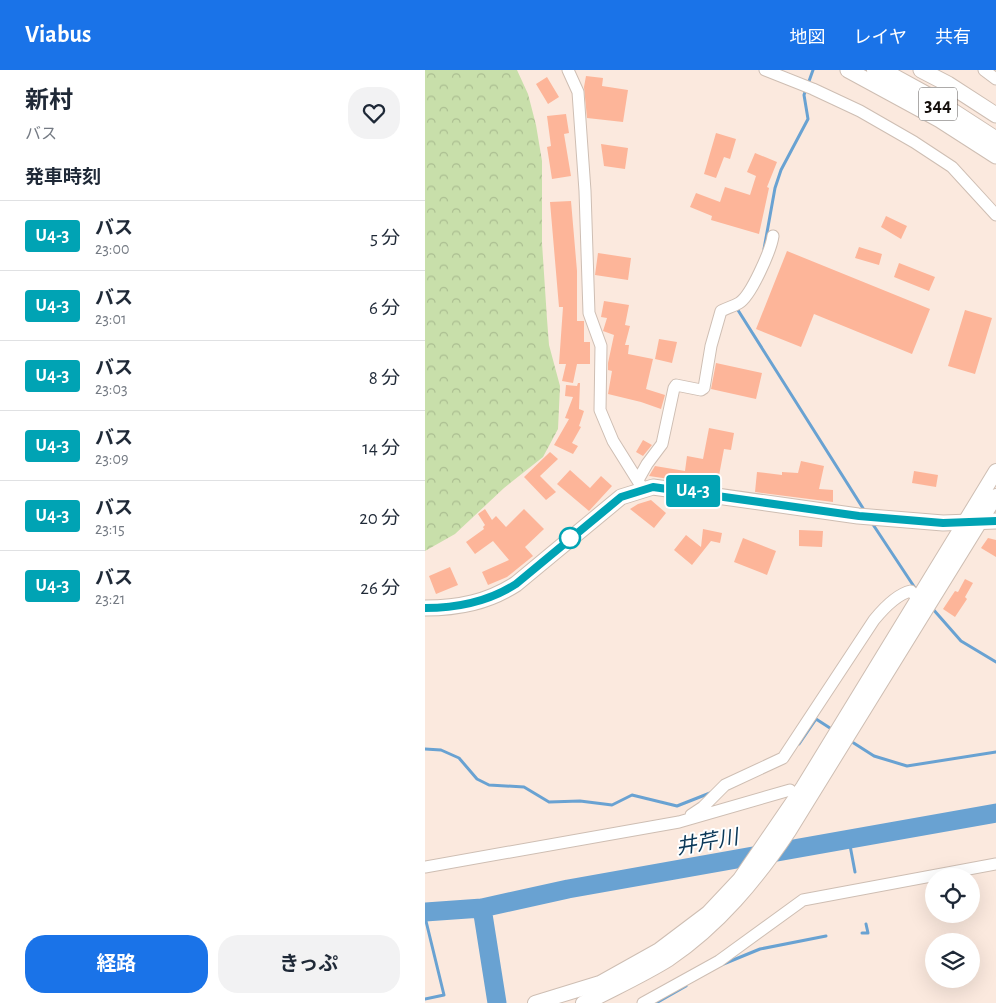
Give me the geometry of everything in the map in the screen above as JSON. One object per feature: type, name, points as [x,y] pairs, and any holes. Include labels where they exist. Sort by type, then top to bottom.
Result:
[{"type":"highway","name":"344","points":[[877,70],[928,98],[996,142]]},
{"type":"highway","name":"344","points":[[899,70],[934,89],[996,129]]},
{"type":"main road","points":[[848,70],[941,120],[996,156]]},
{"type":"main road","points":[[921,70],[948,84],[996,115]]},
{"type":"main road","points":[[425,608],[459,606],[499,595],[516,584],[621,497],[641,485],[669,487],[859,516],[943,523],[988,521]]},
{"type":"street","points":[[568,70],[578,92],[586,201],[589,312],[601,346],[600,410],[613,441],[641,485]]},
{"type":"street","points":[[765,70],[852,108],[914,142],[952,167],[969,184],[991,212],[996,215]]},
{"type":"street","points":[[984,70],[996,78]]},
{"type":"street","points":[[641,485],[647,464],[662,444],[674,388],[676,385],[701,390],[704,388],[711,346],[721,310],[741,302],[746,296],[768,257],[773,236]]},
{"type":"street","points":[[535,1003],[600,983],[659,950],[708,913],[740,879],[996,471]]},
{"type":"street","points":[[583,1003],[594,999],[669,958],[723,916],[760,874],[926,609],[988,521],[996,496]]},
{"type":"street","points":[[679,822],[703,807],[725,785],[783,758],[874,620],[884,609],[906,592],[911,591],[926,609]]},
{"type":"street","points":[[425,867],[679,822],[797,789]]},
{"type":"street","points":[[643,1003],[719,961],[803,900],[996,864]]},
{"type":"green space","points":[[425,70],[517,70],[528,94],[542,161],[542,243],[549,345],[560,386],[558,429],[543,457],[504,488],[455,534],[425,551]]},
{"type":"building","points":[[586,76],[603,78],[602,86],[628,90],[623,122],[587,118],[584,87]]},
{"type":"building","points":[[547,77],[559,97],[548,104],[536,84]]},
{"type":"building","points":[[566,114],[569,133],[564,134],[571,176],[552,179],[547,147],[551,146],[547,116]]},
{"type":"building","points":[[716,133],[736,139],[730,159],[724,157],[716,178],[704,174]]},
{"type":"building","points":[[601,144],[628,148],[625,169],[604,166]]},
{"type":"building","points":[[755,153],[777,162],[767,187],[769,188],[759,234],[711,220],[712,216],[690,207],[696,193],[720,202],[725,187],[750,195],[756,176],[747,172]]},
{"type":"building","points":[[571,201],[577,271],[577,321],[584,321],[584,342],[590,342],[590,364],[577,364],[573,383],[562,381],[566,364],[559,364],[563,307],[559,307],[550,202]]},
{"type":"building","points":[[886,216],[907,226],[901,239],[881,227]]},
{"type":"building","points":[[859,247],[882,254],[879,265],[855,258]]},
{"type":"building","points":[[787,251],[930,309],[912,354],[814,314],[801,347],[756,329]]},
{"type":"building","points":[[598,253],[631,258],[628,280],[595,275]]},
{"type":"building","points":[[899,263],[935,277],[929,291],[894,277]]},
{"type":"building","points":[[604,301],[629,305],[625,325],[630,326],[625,345],[629,345],[628,354],[653,359],[646,389],[665,395],[661,409],[608,394],[612,371],[608,370],[608,363],[614,335],[603,331],[607,318],[601,317]]},
{"type":"building","points":[[965,310],[992,318],[975,374],[948,366]]},
{"type":"building","points":[[659,339],[677,342],[672,363],[655,359]]},
{"type":"building","points":[[716,363],[762,373],[756,399],[711,389]]},
{"type":"building","points":[[580,383],[579,409],[584,411],[579,426],[581,427],[572,443],[578,446],[573,454],[554,445],[569,419],[565,418],[573,397],[565,396],[566,385],[577,386]]},
{"type":"building","points":[[709,428],[734,433],[731,450],[724,449],[717,486],[649,476],[655,466],[685,471],[687,456],[703,459]]},
{"type":"building","points":[[643,440],[652,445],[643,456],[636,452]]},
{"type":"building","points":[[550,452],[558,459],[540,476],[556,492],[546,500],[524,477]]},
{"type":"building","points":[[801,461],[824,466],[819,489],[833,490],[833,502],[755,492],[757,472],[782,475],[782,472],[798,473]]},
{"type":"building","points":[[570,470],[590,488],[601,476],[612,486],[589,511],[557,484]]},
{"type":"building","points":[[914,471],[938,475],[936,487],[912,483]]},
{"type":"building","points":[[651,500],[666,513],[654,528],[630,509]]},
{"type":"building","points":[[485,509],[492,520],[496,516],[506,527],[524,509],[544,529],[525,547],[533,556],[507,577],[488,585],[482,572],[509,560],[493,541],[475,554],[466,542],[484,529],[485,525],[478,514]]},
{"type":"building","points":[[703,529],[722,533],[720,543],[711,541],[692,565],[674,550],[686,535],[701,547]]},
{"type":"building","points":[[799,530],[823,531],[822,547],[799,546]]},
{"type":"building","points":[[743,538],[776,551],[767,575],[734,562]]},
{"type":"building","points":[[988,538],[996,540],[996,557],[981,548]]},
{"type":"building","points":[[450,567],[458,585],[436,594],[429,576]]},
{"type":"building","points":[[965,579],[973,583],[965,597],[967,599],[955,617],[943,609],[955,591],[958,592]]},
{"type":"waterway","points":[[808,84],[813,70]]},
{"type":"waterway","points":[[764,249],[775,188],[781,170],[808,119],[804,95],[806,89]]},
{"type":"waterway","points":[[736,307],[866,513]]},
{"type":"waterway","points":[[872,523],[915,588]]},
{"type":"waterway","points":[[932,608],[961,641],[996,662]]},
{"type":"waterway","points":[[799,744],[816,719],[833,730]]},
{"type":"waterway","points":[[849,740],[874,756],[907,766],[996,752]]},
{"type":"waterway","points":[[425,749],[441,750],[459,758],[477,779],[489,785],[524,787],[549,802],[580,801],[612,805],[632,795],[677,806],[710,793]]},
{"type":"waterway","name":"井芹川","points":[[425,912],[482,908],[568,889],[996,813]]},
{"type":"waterway","points":[[849,840],[855,872]]},
{"type":"waterway","points":[[482,908],[497,1003]]},
{"type":"waterway","points":[[425,917],[444,995],[425,999]]},
{"type":"waterway","points":[[862,933],[868,933],[866,924]]},
{"type":"waterway","points":[[721,965],[760,949],[826,936]]},
{"type":"waterway","points":[[656,1003],[686,986]]},
{"type":"bus line","name":"U4-3","points":[[425,608],[459,606],[499,595],[516,584],[594,517],[621,497],[653,487],[669,487],[859,516],[943,523],[996,521]]}]
